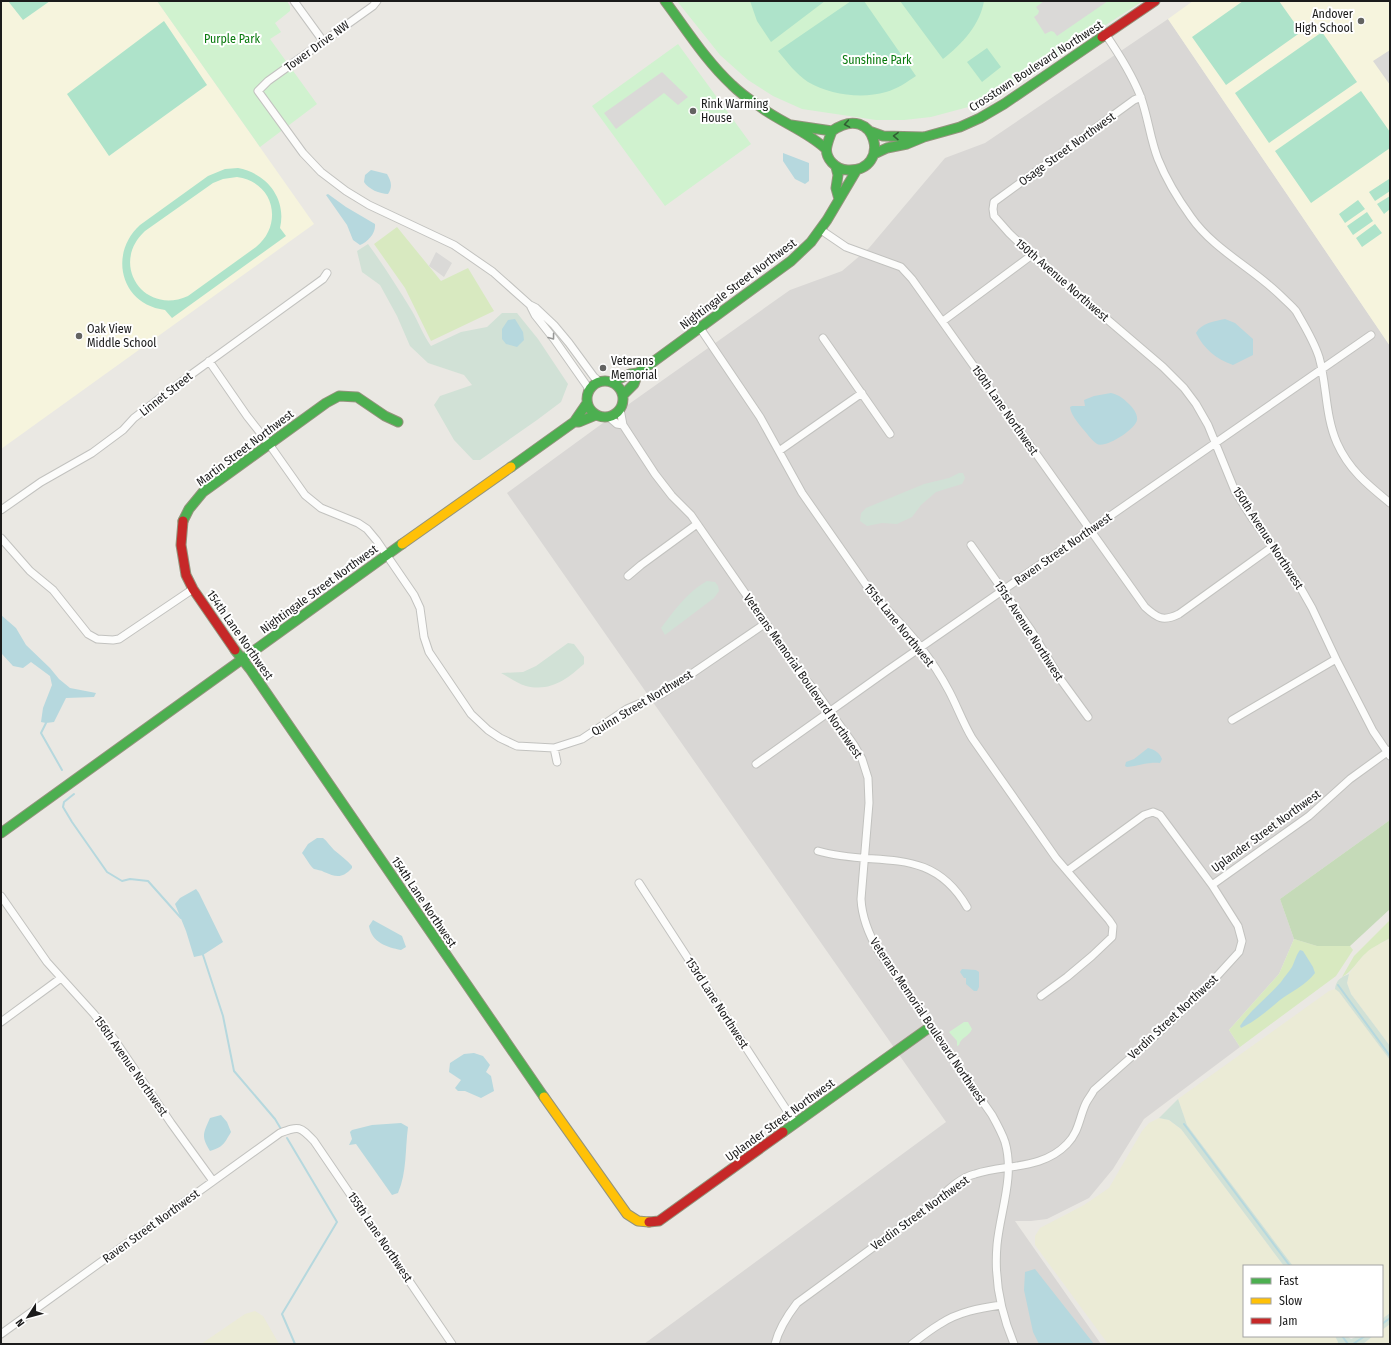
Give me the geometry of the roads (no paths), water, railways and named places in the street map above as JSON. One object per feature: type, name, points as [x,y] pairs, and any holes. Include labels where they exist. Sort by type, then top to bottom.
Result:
[{"type":"street","points":[[294,1],[323,41]]},
{"type":"street","name":"Tower Drive NW","points":[[377,1],[373,6],[268,81],[258,91],[304,153],[321,172],[369,206],[454,246],[493,272],[530,305]]},
{"type":"street","points":[[665,1],[710,61],[732,85],[760,107],[805,135],[815,139],[826,148]]},
{"type":"street","name":"Crosstown Boulevard Northwest","points":[[856,171],[865,167],[871,161],[874,154],[887,148],[907,144],[960,127],[1004,104],[1155,1]]},
{"type":"street","points":[[1106,35],[1126,64],[1141,97],[1158,158],[1172,187],[1191,218],[1212,240],[1272,287],[1295,310],[1311,338],[1319,356],[1326,405],[1336,442],[1349,464],[1364,482],[1390,503]]},
{"type":"street","name":"Osage Street Northwest","points":[[994,202],[1134,100],[1141,97]]},
{"type":"street","name":"Crosstown Boulevard Northwest","points":[[832,131],[838,126],[850,123],[862,125],[869,131],[883,136],[924,138]]},
{"type":"street","points":[[791,125],[832,131],[828,138],[826,148],[830,161],[836,167],[843,170],[851,172],[856,171]]},
{"type":"street","points":[[869,131],[874,142],[874,154]]},
{"type":"street","points":[[836,167],[838,175],[836,188],[839,199]]},
{"type":"street","name":"Nightingale Street Northwest","points":[[620,409],[623,401],[623,395],[634,384],[638,374],[792,261],[811,242],[828,220],[856,171]]},
{"type":"street","name":"150th Avenue Northwest","points":[[994,202],[994,216],[1000,224],[1032,255],[1169,372],[1196,404],[1215,442],[1235,491],[1252,518],[1295,578],[1312,608],[1373,731],[1389,753]]},
{"type":"street","name":"150th Lane Northwest","points":[[821,230],[846,247],[901,267],[912,279],[1145,607],[1155,617],[1166,619],[1179,614],[1272,547]]},
{"type":"street","points":[[942,321],[1032,255]]},
{"type":"street","name":"Linnet Street","points":[[1,510],[41,482],[92,453],[123,430],[134,418],[209,361],[323,279],[327,273]]},
{"type":"street","points":[[530,305],[536,308],[554,325],[594,377],[600,382]]},
{"type":"street","points":[[530,305],[588,386],[589,391]]},
{"type":"street","name":"151st Lane Northwest","points":[[700,328],[760,417],[802,493],[869,589],[922,648],[949,691],[972,738],[1056,858],[1113,926],[1112,937],[1077,969],[1041,996]]},
{"type":"street","name":"Raven Street Northwest","points":[[756,764],[1371,334]]},
{"type":"street","points":[[823,338],[890,434]]},
{"type":"street","points":[[209,361],[305,495],[321,508],[358,522],[372,535],[387,555],[414,595],[420,608],[424,636],[429,652],[471,714],[488,730],[500,738],[517,746],[554,748],[557,762]]},
{"type":"street","name":"Nightingale Street Northwest","points":[[600,382],[612,382],[621,380],[628,374],[638,374]]},
{"type":"street","points":[[589,391],[594,384],[600,382]]},
{"type":"street","points":[[612,382],[623,395]]},
{"type":"street","name":"Nightingale Street Northwest","points":[[1,833],[574,422],[587,403],[587,395],[589,391]]},
{"type":"street","points":[[779,451],[862,394]]},
{"type":"street","name":"Martin Street Northwest","points":[[193,589],[186,575],[180,545],[182,523],[189,509],[203,492],[326,403],[339,396],[357,397],[385,416],[398,422]]},
{"type":"street","points":[[587,403],[592,412],[596,415]]},
{"type":"street","points":[[620,409],[614,415],[609,417],[617,424],[623,425]]},
{"type":"street","name":"Veterans Memorial Boulevard Northwest","points":[[620,409],[623,425],[665,488],[691,514],[801,674],[857,749],[862,759],[868,778],[869,803],[862,883],[862,913],[871,940],[992,1115],[1005,1142],[1008,1157],[1008,1168],[997,1246],[998,1286],[1001,1305],[1014,1344]]},
{"type":"street","name":"Nightingale Street Northwest","points":[[574,422],[579,422],[596,415],[609,417]]},
{"type":"street","points":[[628,576],[698,524]]},
{"type":"street","points":[[1,538],[30,571],[53,590],[88,634],[97,639],[119,639],[193,589]]},
{"type":"street","name":"151st Avenue Northwest","points":[[971,545],[1004,590],[1031,630],[1061,680],[1088,717]]},
{"type":"street","name":"154th Lane Northwest","points":[[193,589],[613,1195],[627,1214],[634,1220],[640,1222]]},
{"type":"street","name":"Quinn Street Northwest","points":[[554,748],[582,739],[627,709],[662,694],[766,623]]},
{"type":"street","points":[[1232,720],[1306,675],[1336,659]]},
{"type":"street","name":"Uplander Street Northwest","points":[[1212,885],[1309,816],[1350,779],[1389,753]]},
{"type":"street","points":[[1067,871],[1144,815],[1153,812],[1160,815],[1212,885]]},
{"type":"street","points":[[818,852],[841,857],[904,861],[917,864],[928,869],[950,884],[967,907]]},
{"type":"street","name":"153rd Lane Northwest","points":[[639,883],[795,1123]]},
{"type":"street","name":"Verdin Street Northwest","points":[[775,1344],[780,1328],[797,1303],[935,1202],[963,1178],[975,1174],[1026,1165],[1049,1158],[1067,1144],[1078,1128],[1086,1103],[1094,1090],[1163,1029],[1207,987],[1239,952],[1242,941],[1238,926],[1212,885]]},
{"type":"street","name":"156th Avenue Northwest","points":[[1,896],[47,962],[94,1014],[114,1039],[213,1181]]},
{"type":"street","points":[[1,1022],[61,978]]},
{"type":"street","name":"Uplander Street Northwest","points":[[640,1222],[650,1223],[659,1221],[930,1026]]},
{"type":"street","name":"Raven Street Northwest","points":[[1,1334],[280,1133],[291,1129],[300,1128],[305,1131]]},
{"type":"street","name":"155th Lane Northwest","points":[[305,1131],[314,1141],[452,1344]]},
{"type":"street","points":[[912,1344],[940,1324],[957,1315],[980,1308],[1001,1305]]},
{"type":"water","points":[[783,153],[809,163],[809,181],[805,184],[795,179],[783,161]]},
{"type":"water","points":[[371,170],[387,174],[391,184],[388,194],[374,191],[366,185],[364,182],[365,175]]},
{"type":"water","points":[[328,194],[346,207],[375,224],[373,234],[366,242],[360,245],[353,240],[347,225],[326,195]]},
{"type":"water","points":[[515,319],[523,332],[524,340],[517,347],[506,344],[502,339],[502,329],[508,320]]},
{"type":"water","points":[[1225,319],[1235,323],[1253,339],[1253,355],[1233,365],[1221,360],[1211,353],[1196,333],[1205,325]]},
{"type":"water","points":[[1111,393],[1121,397],[1134,409],[1137,420],[1126,433],[1113,441],[1101,445],[1097,444],[1091,439],[1082,428],[1072,413],[1070,407],[1085,406],[1084,400],[1094,396]]},
{"type":"water","points":[[1,615],[16,628],[26,645],[50,668],[59,679],[70,688],[96,693],[94,697],[66,698],[54,722],[41,722],[43,708],[52,685],[50,676],[31,662],[23,668],[13,666],[2,654]]},
{"type":"water","points":[[1148,748],[1160,755],[1162,759],[1160,763],[1125,766],[1126,762],[1134,759]]},
{"type":"water","points":[[317,838],[323,838],[352,866],[352,868],[345,874],[339,876],[314,869],[302,853],[308,844]]},
{"type":"water","points":[[196,889],[223,942],[203,955],[194,957],[186,931],[175,904],[180,898]]},
{"type":"water","points":[[373,920],[402,936],[406,947],[401,950],[396,949],[386,946],[377,940],[373,936],[369,926]]},
{"type":"water","points":[[1300,950],[1303,951],[1315,973],[1257,1019],[1241,1028],[1240,1026],[1249,1014],[1281,982],[1292,967]]},
{"type":"water","points":[[962,969],[976,970],[979,972],[979,987],[977,991],[974,991],[966,984],[966,978],[964,978],[960,972]]},
{"type":"water","points":[[474,1053],[483,1056],[490,1065],[486,1072],[491,1076],[494,1091],[481,1098],[465,1091],[458,1091],[455,1088],[461,1080],[449,1072],[450,1063],[464,1054]]},
{"type":"water","points":[[221,1115],[227,1122],[231,1132],[223,1144],[210,1151],[205,1142],[204,1135],[210,1118]]},
{"type":"water","points":[[401,1123],[408,1127],[403,1177],[398,1193],[392,1195],[356,1144],[349,1145],[352,1139],[350,1132],[352,1130],[372,1125]]},
{"type":"water","points":[[1035,1269],[1094,1344],[1039,1344],[1033,1332],[1024,1290],[1025,1272]]},
{"type":"waterway","points":[[46,723],[41,733],[62,770]]},
{"type":"waterway","points":[[74,794],[64,802],[63,807],[107,872],[122,881],[130,879],[148,881],[181,918]]},
{"type":"waterway","points":[[203,955],[223,1016],[234,1071],[275,1119],[281,1129]]},
{"type":"waterway","points":[[1338,985],[1390,1056]]},
{"type":"waterway","points":[[1184,1124],[1289,1265]]},
{"type":"waterway","points":[[287,1138],[337,1222],[282,1314],[295,1344]]},
{"type":"waterway","points":[[1383,1323],[1390,1318]]},
{"type":"waterway","points":[[1343,1337],[1348,1344]]},
{"type":"waterway","points":[[1353,1344],[1364,1337]]},
{"type":"place","name":"Andover High School","points":[[1361,21]]},
{"type":"place","name":"Rink Warming House","points":[[693,111]]},
{"type":"place","name":"Oak View Middle School","points":[[79,336]]},
{"type":"place","name":"Veterans Memorial","points":[[603,368]]},
{"type":"park label","name":"Purple Park","points":[[232,39]]},
{"type":"park label","name":"Sunshine Park","points":[[877,60]]}]
